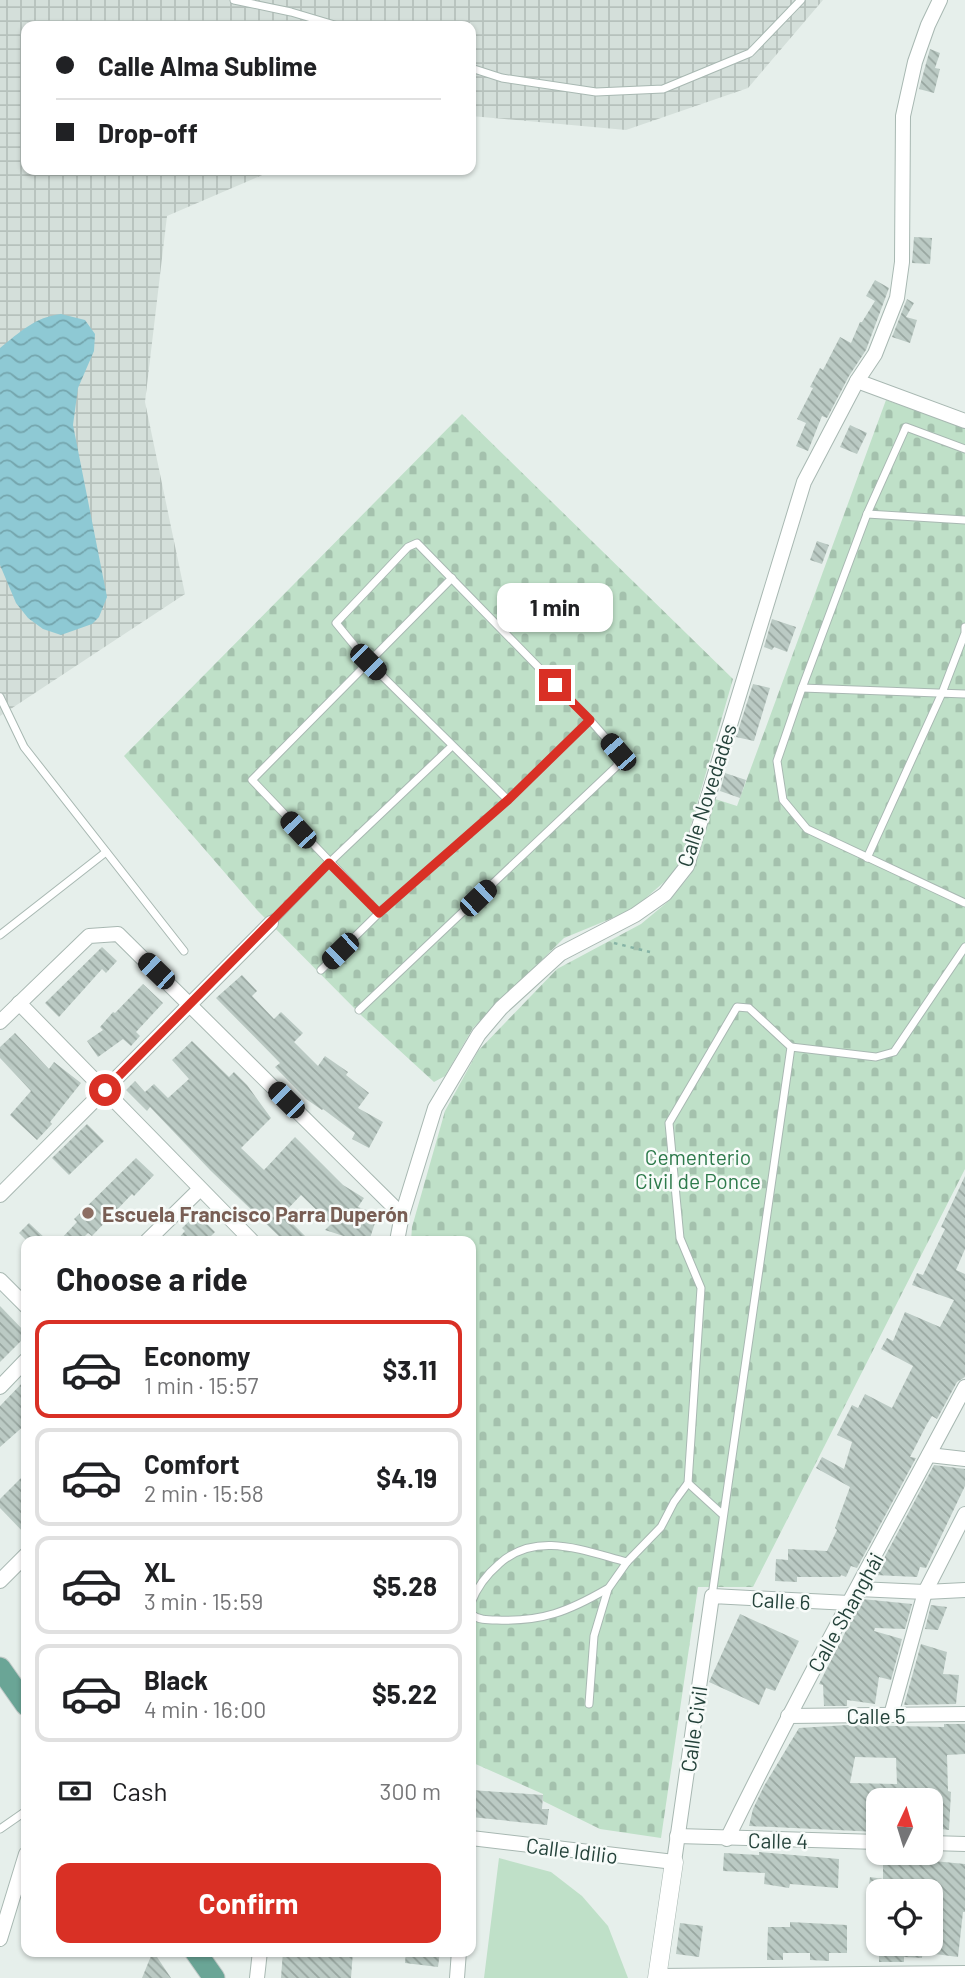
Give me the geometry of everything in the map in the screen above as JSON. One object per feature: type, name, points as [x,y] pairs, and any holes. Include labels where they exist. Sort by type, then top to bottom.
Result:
[{"type":"main road","points":[[2,1676],[21,1699]]},
{"type":"main road","points":[[199,1957],[214,1978]]},
{"type":"street","name":"Calle Novedades","points":[[398,1236],[435,1108],[478,1034],[560,954],[635,915],[665,894],[687,866],[804,482],[857,381],[875,354],[901,281],[902,116],[915,62],[940,0]]},
{"type":"street","points":[[857,381],[965,421]]},
{"type":"street","points":[[0,1195],[271,923]]},
{"type":"street","points":[[0,1022],[89,936],[118,934],[402,1215]]},
{"type":"street","points":[[19,1003],[248,1236]]},
{"type":"street","points":[[153,1236],[200,1189]]},
{"type":"street","points":[[0,1280],[21,1301]]},
{"type":"street","points":[[0,1387],[21,1365]]},
{"type":"street","name":"Calle Shanghái","points":[[727,1839],[788,1716],[965,1387]]},
{"type":"street","points":[[929,1455],[965,1459]]},
{"type":"street","points":[[891,1715],[925,1592],[965,1514]]},
{"type":"street","points":[[0,1581],[21,1560]]},
{"type":"street","points":[[858,1589],[925,1592],[965,1590]]},
{"type":"street","name":"Calle 6","points":[[712,1596],[849,1603]]},
{"type":"street","name":"Calle Civil","points":[[674,1862],[712,1596]]},
{"type":"street","name":"Calle 5","points":[[788,1716],[965,1714]]},
{"type":"street","name":"Calle 4","points":[[677,1836],[866,1842]]},
{"type":"street","name":"Calle Idilio","points":[[476,1840],[674,1862]]},
{"type":"street","points":[[943,1843],[965,1844]]},
{"type":"street","points":[[674,1862],[657,1977],[965,1973]]},
{"type":"street","points":[[0,1939],[21,1870]]},
{"type":"street","points":[[257,1978],[259,1957]]},
{"type":"street","points":[[457,1978],[459,1957]]},
{"type":"lane","points":[[234,0],[321,21]]},
{"type":"lane","points":[[476,70],[502,78],[596,92],[663,89],[750,53],[801,0]]},
{"type":"lane","points":[[965,449],[906,427],[867,514],[777,761],[782,800],[807,829],[965,903]]},
{"type":"lane","points":[[867,514],[965,520]]},
{"type":"lane","points":[[359,1010],[617,766],[618,752],[590,720],[417,543],[408,547],[336,623],[368,662],[508,800]]},
{"type":"lane","points":[[379,913],[252,780],[452,578]]},
{"type":"lane","points":[[867,858],[942,693],[965,627]]},
{"type":"lane","points":[[802,688],[965,694]]},
{"type":"lane","points":[[0,697],[24,747],[184,951]]},
{"type":"lane","points":[[321,970],[379,913],[508,800],[590,720]]},
{"type":"lane","points":[[271,923],[329,863],[452,746]]},
{"type":"lane","points":[[0,935],[106,852]]},
{"type":"lane","points":[[589,1704],[594,1636],[608,1589],[627,1562],[661,1527],[688,1483],[701,1288],[680,1238],[669,1123],[737,1007],[749,1008],[791,1047],[876,1058],[894,1052],[965,947]]},
{"type":"lane","points":[[712,1596],[791,1047]]},
{"type":"lane","points":[[688,1483],[722,1514]]},
{"type":"lane","points":[[476,1590],[508,1555],[527,1546],[563,1545],[627,1562]]},
{"type":"lane","points":[[476,1617],[493,1620],[546,1617],[570,1610],[608,1589]]},
{"type":"lane","points":[[0,1829],[21,1814]]},
{"type":"path","points":[[598,936],[609,942],[650,952]]},
{"type":"shaded area","points":[[0,0],[823,0],[748,88],[626,130],[476,116],[476,21],[21,21],[21,175],[262,175],[167,216],[145,402],[185,594],[0,716]]},
{"type":"green space","name":"Cementerio Civil de Ponce","points":[[886,400],[965,428],[965,1169],[753,1587],[698,1587],[661,1838],[600,1829],[543,1801],[543,1794],[476,1764],[476,1236],[411,1236],[412,1227],[445,1111],[478,1051],[557,969],[641,924],[671,899],[691,874],[712,798],[737,806]]},
{"type":"green space","points":[[462,414],[733,679],[678,870],[632,910],[564,938],[473,1028],[445,1076],[434,1082],[362,1016],[257,910],[124,756]]},
{"type":"green space","points":[[499,1858],[551,1872],[582,1896],[608,1926],[628,1978],[484,1978]]},
{"type":"water","points":[[61,314],[85,320],[95,334],[94,351],[78,388],[73,425],[107,597],[99,617],[92,624],[61,635],[43,629],[28,618],[16,603],[0,565],[0,348],[36,322]]},
{"type":"building","points":[[930,49],[940,53],[935,68],[940,69],[934,93],[919,89]]},
{"type":"building","points":[[914,237],[932,238],[930,264],[912,263]]},
{"type":"building","points":[[875,280],[889,288],[866,350],[827,418],[822,416],[808,451],[796,446],[806,423],[797,419],[813,388],[810,387],[820,368],[823,370],[840,337],[851,343],[860,322],[875,301],[866,296]]},
{"type":"building","points":[[907,299],[914,303],[906,317],[917,320],[910,343],[892,337]]},
{"type":"building","points":[[850,425],[867,433],[857,454],[840,447]]},
{"type":"building","points":[[817,541],[829,545],[822,564],[810,560]]},
{"type":"building","points":[[772,619],[796,627],[787,652],[774,647],[772,650],[764,647]]},
{"type":"building","points":[[753,684],[770,688],[754,741],[736,737]]},
{"type":"building","points":[[725,773],[746,780],[740,798],[720,791]]},
{"type":"building","points":[[102,947],[117,961],[106,973],[102,969],[59,1017],[45,1003]]},
{"type":"building","points":[[242,975],[257,991],[252,996],[274,1019],[281,1012],[303,1033],[294,1042],[318,1066],[325,1056],[348,1072],[346,1075],[369,1093],[358,1108],[383,1122],[369,1148],[352,1139],[355,1133],[306,1099],[275,1067],[280,1063],[216,998]]},
{"type":"building","points":[[143,984],[163,1003],[136,1032],[140,1036],[131,1046],[123,1039],[98,1057],[87,1041],[103,1030],[100,1027],[113,1012]]},
{"type":"building","points":[[15,1033],[49,1069],[54,1062],[81,1083],[37,1140],[10,1115],[31,1091],[0,1058],[0,1047]]},
{"type":"building","points":[[192,1041],[229,1077],[234,1072],[271,1118],[241,1148],[264,1170],[295,1137],[343,1185],[364,1198],[358,1207],[378,1214],[371,1236],[344,1236],[325,1230],[331,1224],[301,1195],[283,1214],[305,1236],[279,1236],[150,1107],[147,1111],[126,1090],[135,1081],[145,1092],[154,1084],[168,1098],[189,1079],[172,1060]]},
{"type":"building","points":[[87,1124],[104,1141],[69,1175],[52,1158]]},
{"type":"building","points":[[136,1158],[154,1175],[92,1236],[88,1233],[85,1236],[64,1236],[77,1222],[74,1219]]},
{"type":"building","points":[[965,1176],[965,1249],[956,1270],[965,1274],[965,1377],[957,1382],[937,1419],[932,1416],[927,1424],[910,1457],[916,1458],[857,1568],[851,1566],[846,1577],[797,1577],[797,1582],[775,1581],[776,1559],[788,1560],[788,1549],[827,1551],[837,1530],[835,1528],[850,1487],[816,1468],[822,1457],[844,1469],[852,1442],[837,1435],[852,1405],[858,1408],[865,1394],[892,1408],[913,1366],[881,1349],[887,1338],[893,1341],[905,1312],[940,1327],[954,1300],[912,1285],[917,1273],[923,1275],[945,1229],[941,1227]]},
{"type":"building","points":[[197,1214],[215,1232],[211,1236],[180,1236],[185,1231],[182,1228]]},
{"type":"building","points":[[29,1223],[43,1236],[22,1236],[19,1233]]},
{"type":"building","points":[[0,1306],[21,1328],[21,1341],[0,1362]]},
{"type":"building","points":[[21,1384],[21,1428],[0,1447],[0,1406]]},
{"type":"building","points":[[934,1465],[965,1469],[965,1486],[926,1568],[920,1567],[917,1577],[875,1575]]},
{"type":"building","points":[[21,1478],[21,1530],[0,1508],[0,1499]]},
{"type":"building","points":[[862,1599],[912,1604],[905,1629],[875,1628],[874,1631],[902,1639],[891,1680],[879,1677],[875,1704],[847,1700],[847,1706],[824,1706],[823,1685],[819,1684]]},
{"type":"building","points":[[931,1605],[947,1607],[938,1630],[925,1629]]},
{"type":"building","points":[[740,1614],[799,1641],[775,1691],[766,1688],[759,1705],[709,1682]]},
{"type":"building","points":[[921,1644],[947,1652],[943,1674],[959,1675],[956,1704],[904,1705]]},
{"type":"building","points":[[944,1724],[965,1724],[965,1754],[947,1755],[948,1791],[951,1792],[949,1830],[943,1829],[943,1788],[866,1788],[866,1831],[749,1826],[753,1809],[764,1786],[799,1728],[848,1725],[944,1727]],"holes":[[[855,1757],[896,1758],[897,1784],[850,1783]]]},
{"type":"building","points":[[476,1790],[543,1795],[542,1809],[549,1809],[547,1825],[476,1818]]},
{"type":"building","points":[[759,1852],[839,1859],[838,1888],[790,1884],[789,1888],[764,1884],[765,1873],[723,1871],[724,1853],[759,1855]]},
{"type":"building","points":[[943,1862],[965,1864],[965,1912],[958,1957],[943,1955],[943,1879],[883,1879],[883,1866],[943,1866]]},
{"type":"building","points":[[790,1922],[847,1925],[847,1953],[829,1953],[829,1961],[810,1960],[810,1953],[783,1953],[783,1960],[767,1960],[768,1927],[790,1927]]},
{"type":"building","points":[[680,1923],[703,1926],[699,1957],[676,1954]]},
{"type":"building","points":[[879,1956],[922,1956],[904,1957],[904,1962],[879,1962]]},
{"type":"building","points":[[151,1957],[157,1957],[171,1978],[142,1978]]},
{"type":"building","points":[[283,1957],[353,1957],[351,1978],[281,1978]]},
{"type":"building","points":[[406,1957],[439,1957],[438,1967],[405,1963]]},
{"type":"place","name":"Escuela Francisco Parra Duperón","points":[[88,1213]]},
{"type":"route","points":[[105,1090],[329,863],[379,913],[508,800],[590,720],[555,685]]}]
